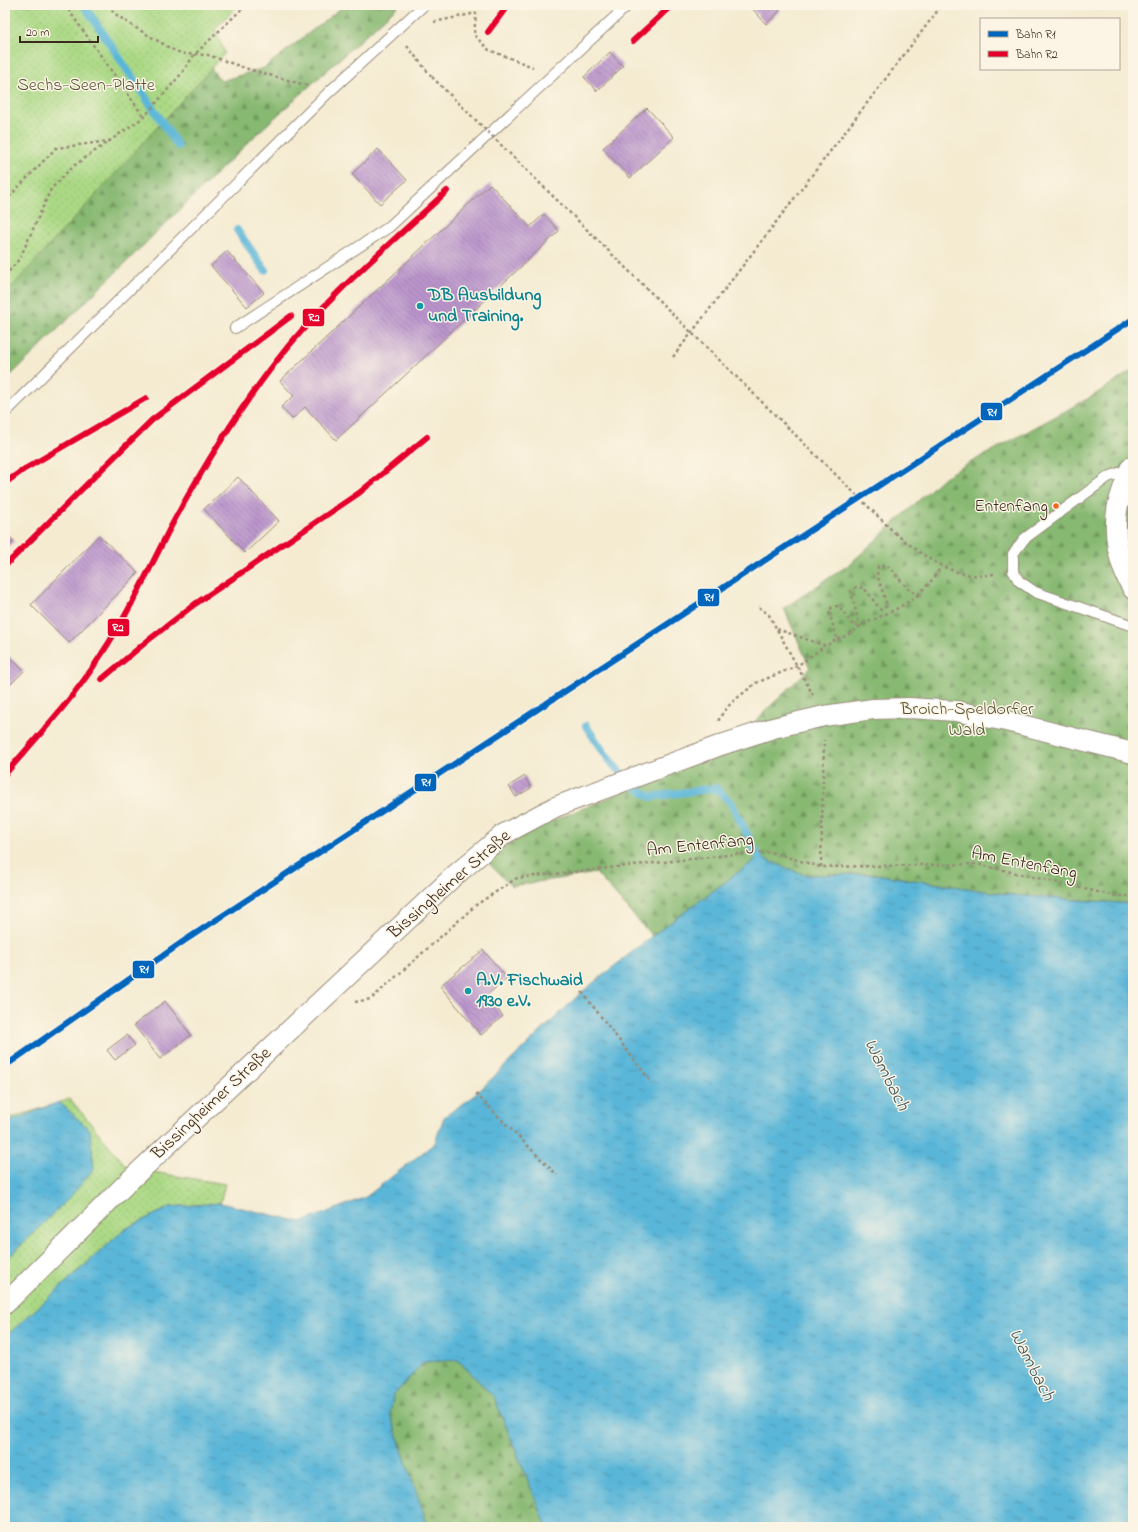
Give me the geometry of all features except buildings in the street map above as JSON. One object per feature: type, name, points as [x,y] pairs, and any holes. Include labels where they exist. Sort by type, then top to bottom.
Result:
[{"type":"street","points":[[1131,468],[1118,506],[1116,537],[1126,577],[1133,590]]},
{"type":"street","name":"Bissingheimer Straße","points":[[5,1304],[129,1181],[454,876],[498,838],[555,807],[648,774],[721,745],[773,728],[824,716],[873,708],[910,708],[956,711],[1006,721],[1133,754]]},
{"type":"lane","points":[[5,414],[329,92],[424,5]]},
{"type":"lane","points":[[235,328],[389,227],[554,76],[628,5]]},
{"type":"lane","points":[[1131,468],[1108,477],[1024,539],[1013,554],[1012,571],[1019,581],[1035,592],[1133,626]]},
{"type":"path","points":[[65,5],[144,117]]},
{"type":"path","points":[[108,5],[114,13],[175,51],[194,55],[208,55],[248,69],[329,92]]},
{"type":"path","points":[[5,276],[20,258],[51,189],[72,167],[144,117],[165,94],[194,55],[246,5]]},
{"type":"path","points":[[673,357],[942,5]]},
{"type":"path","points":[[433,23],[476,13],[474,35],[489,50],[554,76]]},
{"type":"path","points":[[395,32],[432,77],[895,533],[918,552],[940,567],[973,575],[990,575],[1012,571]]},
{"type":"path","points":[[5,200],[56,148],[110,141]]},
{"type":"path","points":[[837,639],[829,612],[832,607],[838,606],[854,626],[859,624],[851,591],[856,586],[864,588],[881,610],[887,606],[877,574],[878,566],[889,567],[910,591],[919,594]]},
{"type":"path","points":[[721,745],[719,718],[731,702],[756,683],[797,666],[837,639],[843,638],[863,625],[888,614],[911,601],[932,581],[940,567]]},
{"type":"path","points":[[759,607],[769,615],[824,716],[821,867]]},
{"type":"path","points":[[777,629],[826,646]]},
{"type":"path","name":"Am Entenfang","points":[[348,1004],[371,998],[476,905],[518,878],[737,854],[770,852],[821,867],[977,864],[1114,896],[1133,896]]},
{"type":"path","points":[[582,992],[652,1083]]},
{"type":"path","points":[[476,1094],[557,1175]]},
{"type":"green space","points":[[5,5],[238,5],[190,41],[221,81],[264,68],[345,5],[399,5],[260,131],[5,381]]},
{"type":"green space","name":"Sechs-Seen-Platte","points":[[5,5],[238,5],[215,29],[225,53],[5,294]]},
{"type":"green space","name":"Broich-Speldorfer Wald","points":[[1133,370],[1133,904],[1011,895],[874,874],[805,875],[759,857],[652,936],[596,873],[511,886],[485,859],[532,829],[621,793],[750,726],[810,668],[784,608],[850,564],[944,477],[1091,397]]},
{"type":"green space","points":[[70,1099],[128,1168],[225,1184],[220,1203],[170,1207],[125,1229],[5,1337],[5,1109],[11,1118]]},
{"type":"green space","points":[[458,1360],[494,1397],[547,1527],[428,1527],[390,1414],[393,1396],[424,1362]]},
{"type":"water","points":[[759,857],[805,875],[874,874],[1011,895],[1133,904],[1133,1527],[547,1527],[494,1397],[458,1360],[424,1362],[393,1396],[390,1414],[428,1527],[5,1527],[5,1337],[125,1229],[170,1207],[220,1203],[302,1222],[366,1197],[435,1143],[444,1117],[476,1094],[582,992],[652,936]]},
{"type":"water","points":[[59,1102],[90,1130],[94,1169],[70,1197],[5,1261],[5,1126],[11,1121]]},
{"type":"waterway","name":"Wambach","points":[[84,5],[178,146]]},
{"type":"waterway","name":"Wambach","points":[[237,230],[265,270]]},
{"type":"waterway","name":"Wambach","points":[[586,726],[621,774],[650,797],[716,788],[731,803],[764,867]]},
{"type":"rail line","name":"R2","points":[[488,32],[508,5]]},
{"type":"rail line","name":"R2","points":[[633,41],[672,5]]},
{"type":"rail line","name":"R2","points":[[6,773],[68,701],[91,671],[128,610],[192,488],[232,424],[275,363],[294,339],[335,295],[447,191]]},
{"type":"rail line","name":"R2","points":[[5,566],[152,420],[291,316]]},
{"type":"rail line","name":"R1","points":[[5,1066],[184,941],[1133,319]]},
{"type":"rail line","name":"R2","points":[[5,483],[23,470],[146,398]]},
{"type":"rail line","name":"R2","points":[[102,679],[195,604],[359,493],[427,437]]},
{"type":"place","name":"DB Ausbildung und Training.","points":[[420,306]]},
{"type":"place","name":"Entenfang","points":[[1056,506]]},
{"type":"place","name":"A.V. Fischwaid 1930 e.V.","points":[[468,991]]}]
